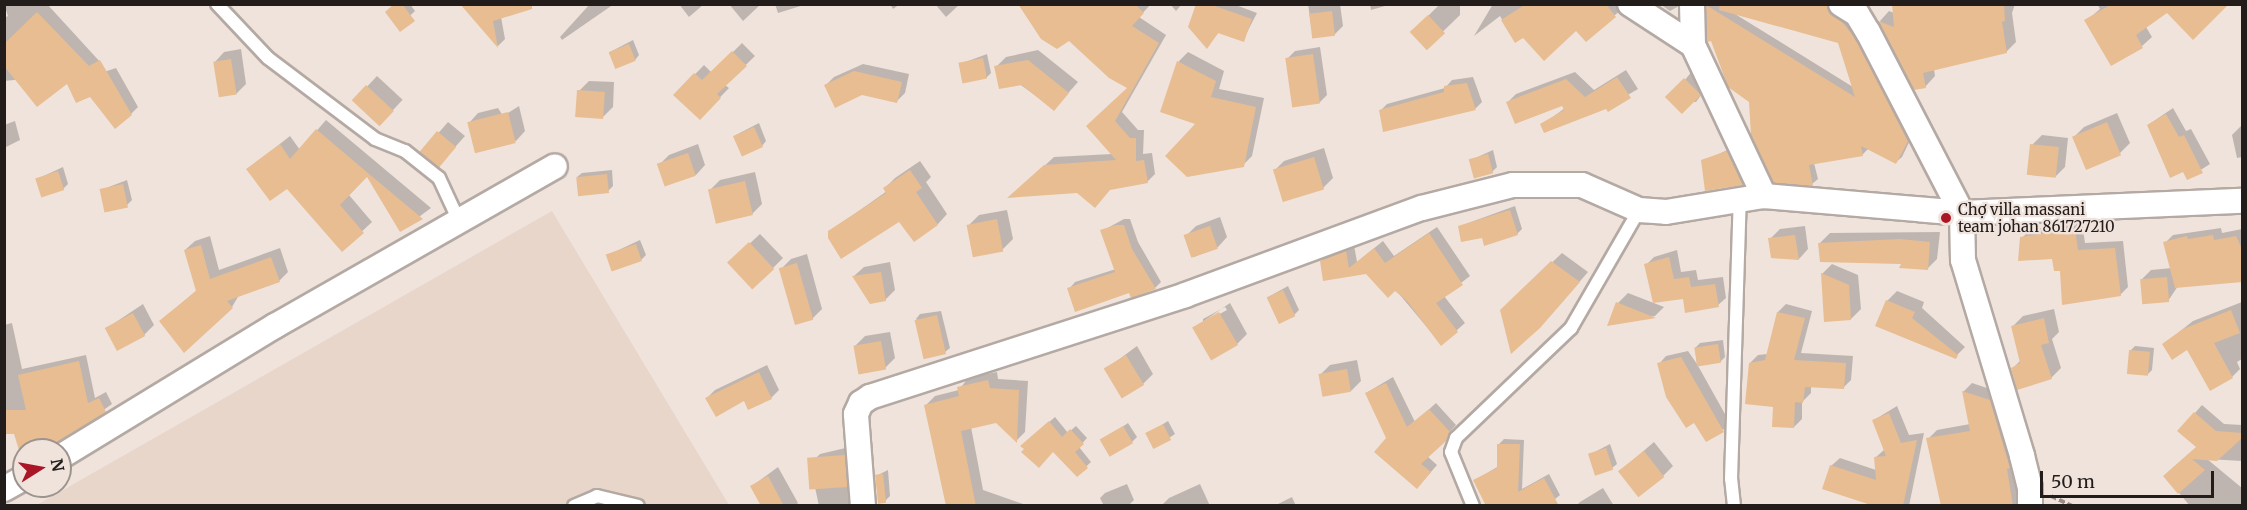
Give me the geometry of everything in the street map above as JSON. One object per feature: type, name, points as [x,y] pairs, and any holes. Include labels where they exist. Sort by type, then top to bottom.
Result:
[{"type":"street","points":[[1630,4],[1693,45]]},
{"type":"street","points":[[1692,4],[1693,45],[1752,198]]},
{"type":"street","points":[[1841,4],[1857,14],[1868,32],[1962,213],[1963,260],[2022,456],[2030,488],[2030,506]]},
{"type":"street","points":[[72,450],[275,326],[555,166]]},
{"type":"street","points":[[863,506],[856,414],[861,403],[870,397],[1185,295],[1422,207],[1513,185],[1581,185],[1639,210],[1666,212],[1752,198],[1962,213],[2242,201]]},
{"type":"lane","points":[[217,4],[268,58],[375,139],[405,151],[439,178],[459,221]]},
{"type":"lane","points":[[1734,506],[1731,479],[1752,198]]},
{"type":"lane","points":[[1473,506],[1452,458],[1456,438],[1571,328],[1639,210]]},
{"type":"lane","points":[[574,506],[597,496],[638,506]]},
{"type":"shaded area","points":[[552,211],[729,505],[35,506],[49,498],[72,498],[72,485]]},
{"type":"building","points":[[394,4],[402,4],[415,21],[400,32],[385,12]]},
{"type":"building","points":[[460,4],[532,4],[532,9],[493,21],[498,48]]},
{"type":"building","points":[[1018,4],[1135,4],[1144,13],[1132,26],[1159,43],[1115,121],[1130,138],[1136,138],[1136,161],[1144,160],[1148,183],[1110,190],[1095,208],[1077,193],[1007,198],[1044,165],[1116,160],[1086,126],[1127,88],[1109,78],[1069,41],[1057,49],[1041,39]]},
{"type":"building","points":[[1196,4],[1209,4],[1252,19],[1244,42],[1218,33],[1207,49],[1188,27]]},
{"type":"building","points":[[1526,4],[1606,4],[1616,17],[1586,42],[1576,31],[1544,61],[1523,38],[1515,43],[1501,20]]},
{"type":"building","points":[[1720,4],[1827,4],[1856,39],[1908,141],[1896,164],[1861,146],[1863,156],[1809,165],[1813,186],[1773,183],[1751,135],[1749,102],[1728,87],[1711,41],[1707,42],[1706,5],[1855,97],[1838,43],[1719,10]]},
{"type":"building","points":[[1892,4],[2004,4],[2005,21],[2002,22],[2007,53],[1923,73],[1926,88],[1914,90],[1878,21],[1894,27]]},
{"type":"building","points":[[2112,4],[2229,4],[2193,40],[2167,13],[2136,35],[2143,48],[2111,66],[2084,20]]},
{"type":"building","points":[[1332,11],[1335,36],[1312,39],[1309,14]]},
{"type":"building","points":[[37,12],[89,66],[100,60],[132,115],[115,129],[90,97],[76,103],[67,84],[37,107],[4,66],[4,44]]},
{"type":"building","points":[[1428,15],[1445,33],[1427,50],[1410,32]]},
{"type":"building","points":[[629,44],[636,61],[615,69],[609,52]]},
{"type":"building","points":[[732,51],[747,66],[717,94],[721,98],[700,120],[673,95],[694,73],[702,80]]},
{"type":"building","points":[[1313,54],[1320,104],[1292,107],[1285,58]]},
{"type":"building","points":[[983,58],[987,79],[962,83],[958,63]]},
{"type":"building","points":[[231,59],[237,95],[219,97],[213,62]]},
{"type":"building","points":[[1028,60],[1069,93],[1054,111],[1022,85],[999,89],[994,66]]},
{"type":"building","points":[[1177,61],[1216,81],[1211,97],[1256,107],[1244,167],[1187,177],[1165,156],[1195,124],[1160,112]]},
{"type":"building","points":[[854,71],[902,82],[897,103],[862,95],[835,108],[824,85]]},
{"type":"building","points":[[1617,77],[1631,98],[1608,112],[1606,109],[1544,133],[1540,124],[1564,110],[1562,106],[1515,124],[1506,102],[1566,79],[1585,97]]},
{"type":"building","points":[[1684,78],[1701,95],[1682,114],[1665,97]]},
{"type":"building","points":[[1467,83],[1476,110],[1383,132],[1379,110],[1444,92],[1444,86]]},
{"type":"building","points":[[366,85],[394,111],[379,126],[352,100]]},
{"type":"building","points":[[577,90],[605,92],[603,119],[575,117]]},
{"type":"building","points":[[508,112],[516,143],[475,153],[467,122]]},
{"type":"building","points":[[2166,114],[2179,137],[2184,135],[2203,173],[2187,180],[2183,172],[2170,178],[2147,125]]},
{"type":"building","points":[[2107,122],[2121,155],[2086,170],[2072,137]]},
{"type":"building","points":[[754,127],[763,147],[742,156],[733,136]]},
{"type":"building","points":[[316,129],[423,219],[400,232],[367,177],[340,205],[364,233],[342,252],[287,189],[270,201],[246,169],[280,144],[290,159]]},
{"type":"building","points":[[437,131],[456,147],[439,168],[420,152]]},
{"type":"building","points":[[2030,144],[2059,147],[2056,178],[2027,175]]},
{"type":"building","points":[[1727,151],[1743,185],[1705,191],[1701,160]]},
{"type":"building","points":[[688,153],[696,176],[665,186],[657,164]]},
{"type":"building","points":[[1488,154],[1493,173],[1474,178],[1469,159]]},
{"type":"building","points":[[1314,157],[1324,190],[1283,202],[1273,170]]},
{"type":"building","points":[[910,170],[922,188],[916,192],[938,225],[914,242],[899,222],[841,259],[828,238],[828,231],[886,193],[883,188]]},
{"type":"building","points":[[58,171],[64,190],[41,197],[35,178]]},
{"type":"building","points":[[607,174],[609,193],[578,196],[576,177]]},
{"type":"building","points":[[745,181],[753,215],[716,224],[708,190]]},
{"type":"building","points":[[123,184],[128,207],[105,212],[100,189]]},
{"type":"building","points":[[1510,210],[1518,235],[1484,246],[1482,238],[1461,242],[1458,226]]},
{"type":"building","points":[[997,219],[1003,251],[973,257],[967,225]]},
{"type":"building","points":[[1124,225],[1132,249],[1156,289],[1131,298],[1129,293],[1075,312],[1067,288],[1115,272],[1100,230]]},
{"type":"building","points":[[1210,226],[1218,249],[1191,258],[1184,235]]},
{"type":"building","points":[[2075,229],[2078,250],[2115,248],[2121,296],[2062,305],[2060,271],[2054,271],[2052,259],[2018,261],[2020,237]]},
{"type":"building","points":[[1429,233],[1463,285],[1436,303],[1458,332],[1441,346],[1407,301],[1395,291],[1388,298],[1366,274],[1323,281],[1320,261],[1346,251],[1349,268],[1374,248],[1385,263]]},
{"type":"building","points":[[1795,235],[1799,260],[1771,258],[1768,238]]},
{"type":"building","points":[[2213,235],[2214,240],[2236,236],[2242,249],[2242,282],[2175,288],[2163,242],[2187,236],[2188,239]]},
{"type":"building","points":[[1900,239],[1930,242],[1928,270],[1899,268],[1901,264],[1820,262],[1818,243]]},
{"type":"building","points":[[749,242],[774,269],[752,290],[727,262]]},
{"type":"building","points":[[636,244],[642,261],[612,271],[606,254]]},
{"type":"building","points":[[201,245],[210,279],[271,257],[280,282],[227,301],[233,308],[184,353],[159,321],[196,291],[184,250]]},
{"type":"building","points":[[1669,257],[1674,279],[1689,277],[1691,287],[1715,284],[1719,307],[1685,313],[1683,299],[1653,303],[1644,264]]},
{"type":"building","points":[[1551,261],[1580,282],[1540,328],[1511,354],[1500,310]]},
{"type":"building","points":[[797,263],[813,320],[795,325],[779,268]]},
{"type":"building","points":[[881,272],[886,301],[870,304],[852,276]]},
{"type":"building","points":[[1821,273],[1849,285],[1851,320],[1824,322]]},
{"type":"building","points":[[2167,277],[2169,302],[2142,304],[2140,279]]},
{"type":"building","points":[[1283,290],[1295,316],[1279,324],[1267,298]]},
{"type":"building","points":[[1886,300],[1915,312],[1912,318],[1958,355],[1956,359],[1875,326]]},
{"type":"building","points":[[1616,302],[1656,318],[1607,326]]},
{"type":"building","points":[[2231,310],[2240,333],[2214,343],[2233,378],[2210,391],[2187,350],[2172,360],[2162,344],[2183,329]]},
{"type":"building","points":[[1219,312],[1238,345],[1211,360],[1192,328]]},
{"type":"building","points":[[1777,312],[1805,318],[1794,360],[1846,363],[1844,389],[1805,387],[1803,403],[1795,402],[1794,428],[1772,427],[1773,407],[1745,404],[1749,363],[1765,360]]},
{"type":"building","points":[[133,313],[145,336],[117,351],[105,328]]},
{"type":"building","points":[[937,315],[946,354],[924,359],[915,320]]},
{"type":"building","points":[[2044,318],[2049,343],[2041,345],[2052,379],[2017,390],[2011,368],[2020,363],[2011,326]]},
{"type":"building","points":[[881,341],[886,370],[858,374],[853,346]]},
{"type":"building","points":[[1718,344],[1721,363],[1697,367],[1694,348]]},
{"type":"building","points":[[2129,350],[2150,352],[2148,376],[2127,374]]},
{"type":"building","points":[[1126,355],[1144,385],[1122,398],[1104,368]]},
{"type":"building","points":[[1681,357],[1724,432],[1706,442],[1694,423],[1686,428],[1666,397],[1657,363]]},
{"type":"building","points":[[79,361],[88,403],[99,398],[106,412],[66,438],[15,438],[14,434],[4,434],[4,410],[26,410],[18,375]]},
{"type":"building","points":[[1347,369],[1351,392],[1322,397],[1318,374]]},
{"type":"building","points":[[759,372],[772,399],[748,410],[744,401],[716,417],[705,398]]},
{"type":"building","points":[[988,380],[990,388],[1019,390],[1017,443],[996,423],[961,431],[976,506],[946,506],[924,405],[959,396],[957,387]]},
{"type":"building","points":[[1386,383],[1407,427],[1429,409],[1450,432],[1446,441],[1421,464],[1431,472],[1417,489],[1374,452],[1386,438],[1365,393]]},
{"type":"building","points":[[1962,391],[1990,400],[2010,468],[2007,469],[2013,506],[1941,506],[1926,438],[1970,431]]},
{"type":"building","points":[[2194,412],[2216,431],[2242,433],[2242,438],[2217,461],[2192,459],[2205,470],[2178,494],[2163,476],[2196,447],[2177,431]]},
{"type":"building","points":[[1889,413],[1901,443],[1917,440],[1903,506],[1874,506],[1822,489],[1830,465],[1876,480],[1874,457],[1886,456],[1872,420]]},
{"type":"building","points":[[1049,421],[1062,437],[1070,429],[1084,444],[1075,452],[1088,468],[1077,477],[1053,452],[1039,468],[1021,452],[1024,449],[1020,446]]},
{"type":"building","points":[[1163,424],[1171,440],[1153,449],[1145,433]]},
{"type":"building","points":[[1123,426],[1133,443],[1110,457],[1100,440]]},
{"type":"building","points":[[1497,444],[1520,444],[1518,492],[1544,478],[1559,506],[1486,506],[1473,480],[1497,468]]},
{"type":"building","points":[[1606,448],[1613,470],[1595,476],[1588,454]]},
{"type":"building","points":[[1644,451],[1664,477],[1638,497],[1618,471]]},
{"type":"building","points":[[845,455],[847,487],[809,490],[807,458]]},
{"type":"building","points":[[883,474],[886,503],[878,504],[875,475]]},
{"type":"building","points":[[768,476],[784,506],[761,506],[750,486]]},
{"type":"place","name":"Chợ villa massani team johan 861727210","points":[[1946,218]]}]
